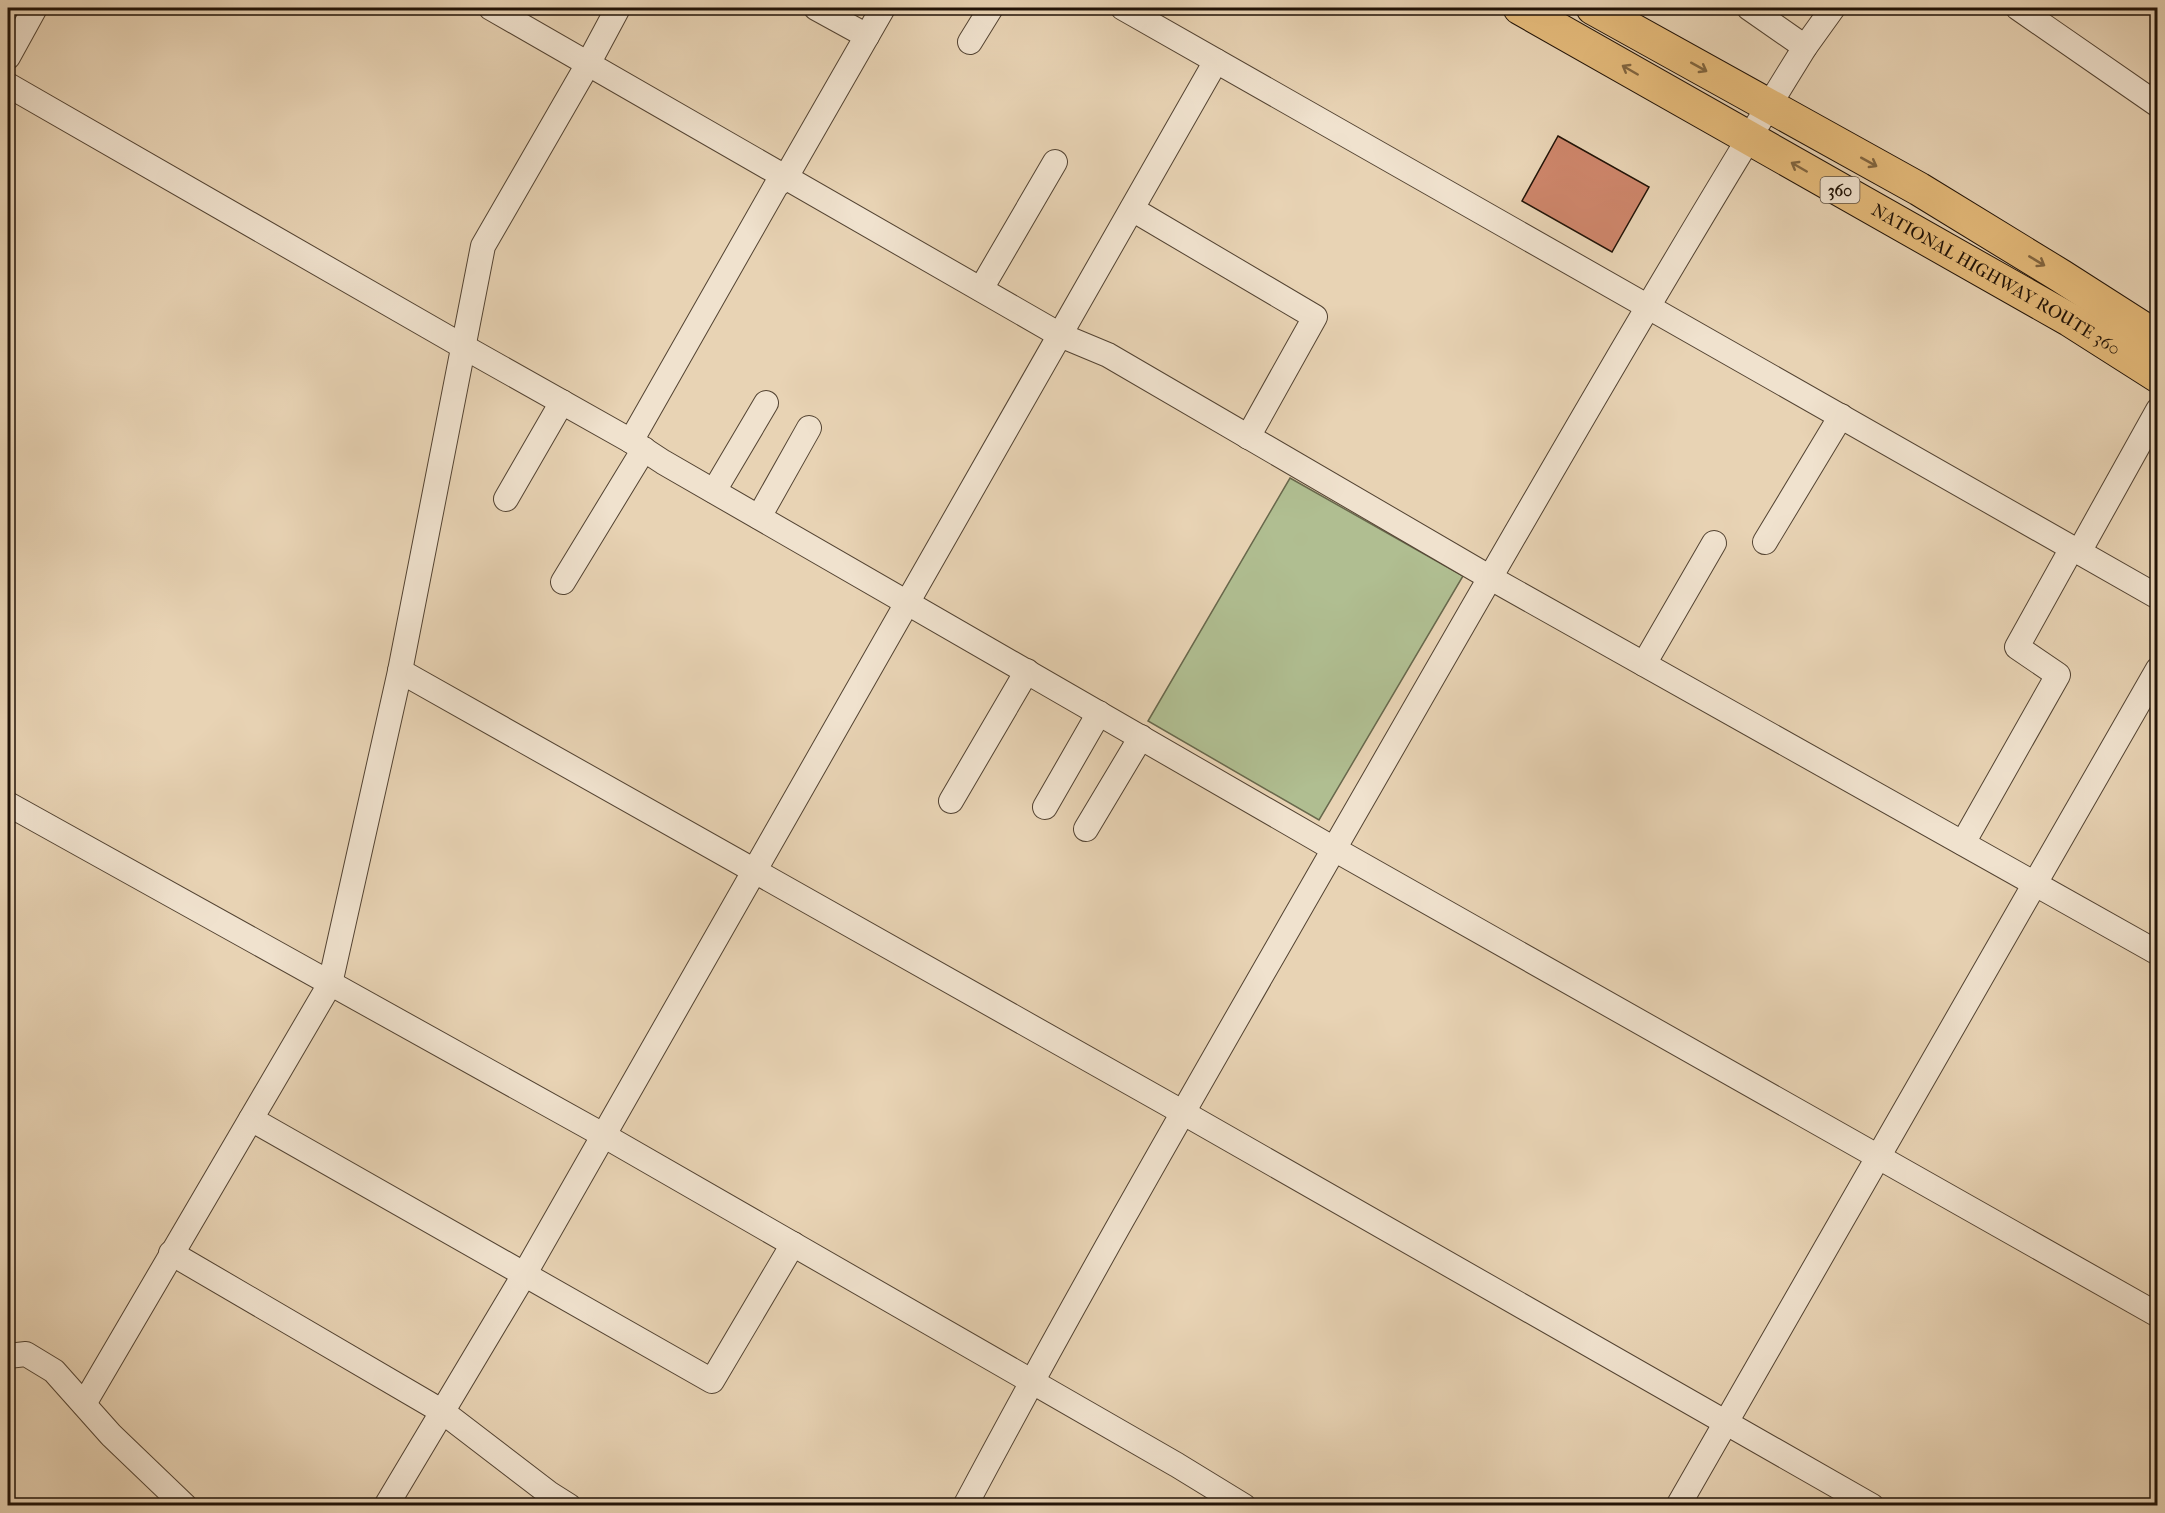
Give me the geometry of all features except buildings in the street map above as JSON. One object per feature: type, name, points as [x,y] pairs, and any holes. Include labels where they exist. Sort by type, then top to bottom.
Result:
[{"type":"highway","name":"NATIONAL HIGHWAY ROUTE 360","points":[[1520,8],[2070,320],[2157,376]]},
{"type":"highway","name":"NATIONAL HIGHWAY ROUTE 360","points":[[1593,8],[1918,189],[2061,276],[2157,338]]},
{"type":"street","points":[[8,57],[35,8]]},
{"type":"street","points":[[491,8],[1060,335],[1108,356],[1489,577],[2157,953]]},
{"type":"street","points":[[84,1404],[330,984],[400,671],[483,246],[618,8]]},
{"type":"street","points":[[816,8],[867,36]]},
{"type":"street","points":[[563,582],[776,186],[786,177],[883,8]]},
{"type":"street","points":[[970,42],[991,8]]},
{"type":"street","points":[[1123,8],[2157,597]]},
{"type":"street","points":[[1749,8],[1805,47]]},
{"type":"street","points":[[965,1506],[1031,1381],[1182,1113],[1489,577],[1648,305],[1768,106],[1833,8]]},
{"type":"street","points":[[2018,8],[2157,105]]},
{"type":"street","points":[[386,1506],[524,1275],[1216,61]]},
{"type":"street","points":[[8,85],[638,445],[1334,849],[2157,1315]]},
{"type":"street","points":[[981,289],[1055,162]]},
{"type":"street","points":[[1132,209],[1315,317],[1248,437]]},
{"type":"street","points":[[506,499],[562,402]]},
{"type":"street","points":[[714,491],[766,403]]},
{"type":"street","points":[[1963,843],[2058,675],[2017,647],[2157,410]]},
{"type":"street","points":[[1765,542],[1841,416]]},
{"type":"street","points":[[759,517],[809,428]]},
{"type":"street","points":[[1644,664],[1714,543]]},
{"type":"street","points":[[1678,1506],[2157,669]]},
{"type":"street","points":[[400,671],[1726,1421],[1872,1506]]},
{"type":"street","points":[[951,801],[1027,671]]},
{"type":"street","points":[[1045,807],[1099,713]]},
{"type":"street","points":[[1086,829],[1141,737]]},
{"type":"street","points":[[8,804],[793,1244],[1031,1381],[1212,1497],[1244,1506]]},
{"type":"street","points":[[251,1119],[712,1381],[793,1244]]},
{"type":"street","points":[[171,1253],[443,1412],[569,1506]]},
{"type":"street","points":[[8,1356],[26,1354],[54,1371],[111,1435],[185,1506]]},
{"type":"green space","points":[[1290,478],[1463,576],[1319,820],[1148,721]]}]
